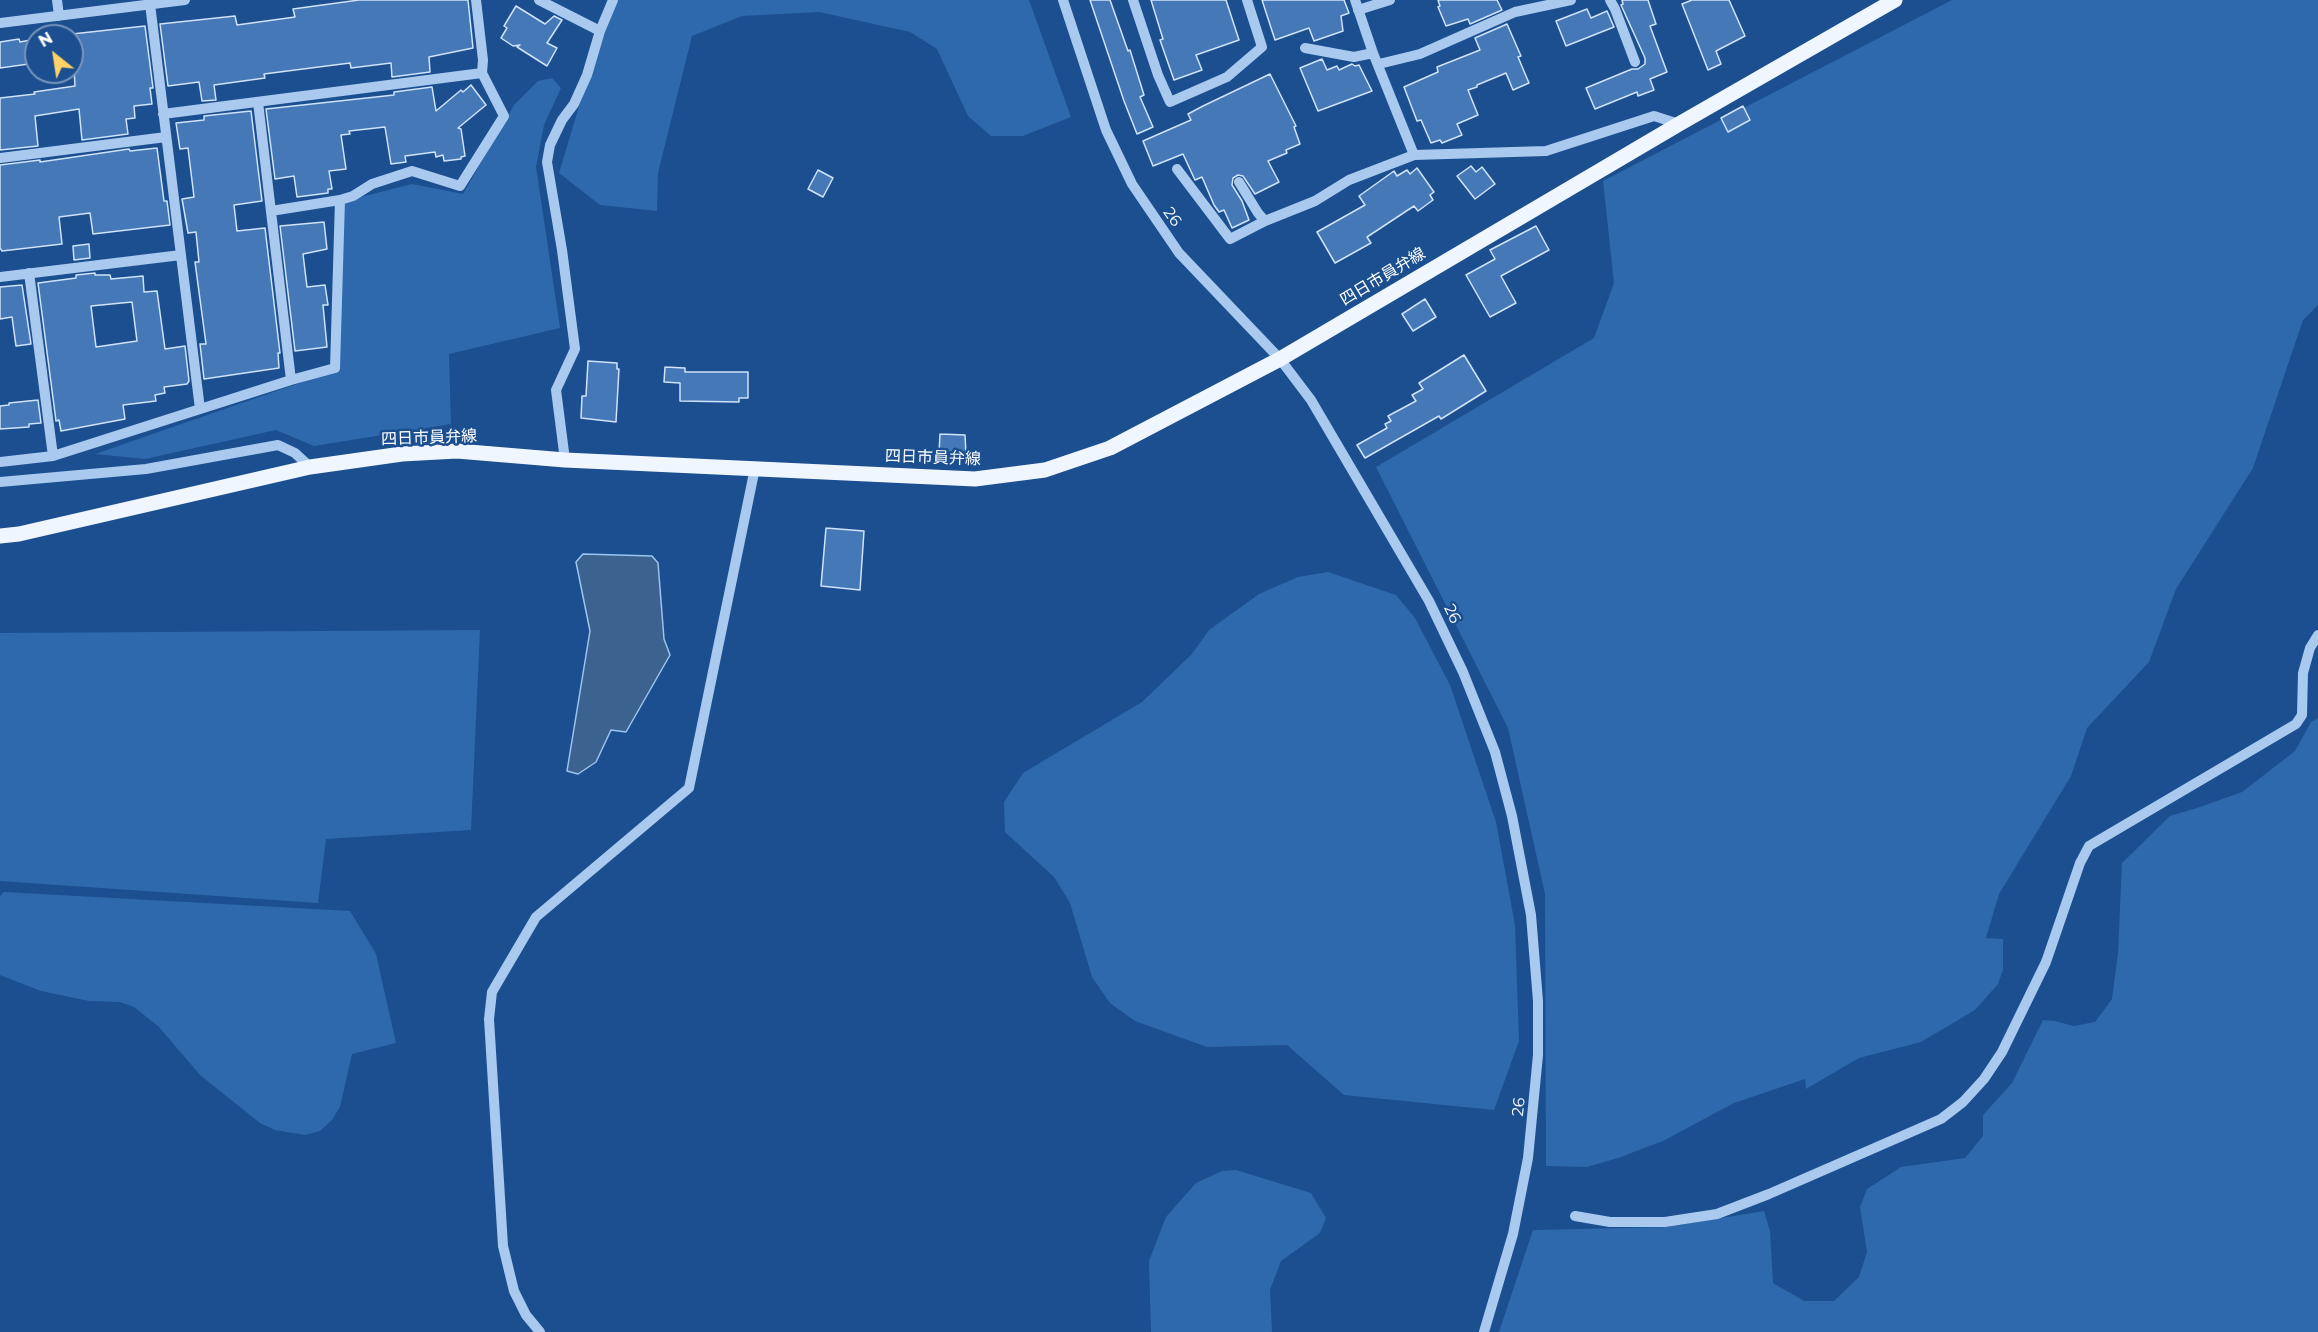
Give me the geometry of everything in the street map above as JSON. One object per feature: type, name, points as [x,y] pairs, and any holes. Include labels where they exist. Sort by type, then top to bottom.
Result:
[{"type":"main road","name":"四日市員弁線","points":[[0,536],[19,534],[310,467],[402,454],[457,451],[565,460],[975,479],[1045,470],[1110,448],[1280,359],[1679,124],[1895,0]]},
{"type":"street","points":[[57,0],[59,16]]},
{"type":"street","points":[[0,24],[184,0]]},
{"type":"street","points":[[271,212],[340,200],[372,184],[412,171],[460,186],[504,116],[482,73],[483,60],[476,0]]},
{"type":"street","points":[[539,0],[600,31]]},
{"type":"street","points":[[565,460],[556,390],[575,350],[562,250],[547,162],[550,145],[562,120],[574,104],[587,75],[600,31],[613,0]]},
{"type":"street","name":"26","points":[[1063,0],[1106,129],[1132,184],[1179,253],[1280,359],[1311,400],[1429,601],[1463,672],[1495,753],[1512,816],[1532,927],[1538,1001],[1538,1054],[1524,1180],[1513,1234],[1484,1332]]},
{"type":"street","points":[[1133,0],[1158,75],[1170,102],[1227,77],[1262,47],[1247,0]]},
{"type":"street","points":[[1390,0],[1356,5],[1414,155]]},
{"type":"street","points":[[1379,64],[1419,54],[1515,12],[1571,0]]},
{"type":"street","points":[[1610,0],[1635,62]]},
{"type":"street","points":[[150,4],[200,409]]},
{"type":"street","points":[[1305,48],[1354,57],[1373,53]]},
{"type":"street","points":[[163,114],[482,73]]},
{"type":"street","points":[[258,102],[291,380]]},
{"type":"street","points":[[1177,169],[1230,239],[1265,221],[1315,201],[1349,180],[1414,155],[1546,150],[1654,116],[1679,124]]},
{"type":"street","points":[[0,158],[166,137]]},
{"type":"street","points":[[1239,182],[1265,221]]},
{"type":"street","points":[[0,462],[53,456],[335,368],[340,200]]},
{"type":"street","points":[[0,277],[181,255]]},
{"type":"street","points":[[29,273],[53,456]]},
{"type":"street","points":[[0,482],[146,469],[278,445],[295,453],[310,467]]},
{"type":"street","points":[[540,1332],[526,1315],[514,1291],[503,1246],[489,1019],[492,992],[536,917],[689,788],[755,468]]},
{"type":"street","points":[[1575,1216],[1610,1222],[1665,1222],[1717,1215],[1941,1119],[1963,1102],[1984,1079],[2002,1052],[2046,962],[2080,863],[2089,846],[2296,724],[2302,716],[2303,673],[2310,648],[2318,635]]},
{"type":"shaded area","points":[[611,0],[1029,0],[1071,117],[1023,136],[991,136],[968,116],[937,49],[910,32],[819,12],[742,16],[692,36],[658,173],[657,211],[600,205],[559,173]]},
{"type":"shaded area","points":[[1952,0],[2318,0],[2318,305],[2303,320],[2253,468],[2176,589],[2149,662],[2087,728],[2071,776],[1999,894],[1986,938],[2003,939],[2003,970],[1998,984],[1975,1010],[1921,1042],[1859,1058],[1806,1089],[1805,1079],[1734,1103],[1663,1141],[1618,1158],[1587,1167],[1546,1166],[1545,894],[1508,728],[1376,467],[1594,338],[1614,283],[1603,181]]},
{"type":"shaded area","points":[[552,78],[561,88],[544,125],[536,167],[560,328],[449,354],[451,424],[314,446],[276,430],[145,459],[95,454],[337,370],[341,202],[412,184],[463,194],[514,105],[538,81]]},
{"type":"shaded area","points":[[583,554],[652,556],[658,563],[664,639],[670,655],[626,732],[611,730],[596,762],[578,774],[567,771],[590,631],[576,562]]},
{"type":"shaded area","points":[[1328,572],[1396,595],[1415,618],[1450,685],[1496,822],[1515,925],[1519,1041],[1494,1110],[1344,1095],[1287,1045],[1207,1047],[1135,1021],[1110,1003],[1092,977],[1070,903],[1054,877],[1005,832],[1004,802],[1023,773],[1142,702],[1191,655],[1209,630],[1259,594],[1298,577]]},
{"type":"shaded area","points":[[480,630],[471,830],[326,839],[318,903],[0,881],[0,633]]},
{"type":"shaded area","points":[[2318,718],[2318,1332],[1499,1332],[1533,1230],[1667,1227],[1764,1211],[1770,1231],[1773,1283],[1804,1301],[1834,1301],[1859,1277],[1867,1252],[1860,1207],[1867,1189],[1901,1167],[1965,1158],[1983,1136],[1983,1115],[2012,1083],[2043,1020],[2074,1026],[2095,1022],[2112,999],[2118,953],[2122,863],[2170,816],[2242,792],[2295,751],[2311,722]]},
{"type":"shaded area","points":[[4,892],[350,911],[376,954],[396,1043],[352,1054],[340,1107],[332,1120],[320,1131],[305,1135],[275,1130],[260,1123],[200,1075],[159,1027],[134,1007],[120,1002],[89,1001],[41,991],[0,975],[0,896]]},
{"type":"shaded area","points":[[1236,1170],[1311,1193],[1326,1218],[1320,1233],[1281,1261],[1270,1290],[1272,1332],[1151,1332],[1149,1261],[1166,1217],[1196,1183],[1222,1171]]},
{"type":"building","points":[[359,0],[468,0],[473,48],[429,57],[430,72],[392,77],[391,63],[351,68],[350,63],[264,74],[265,78],[214,85],[216,100],[202,101],[199,82],[168,86],[160,24],[235,16],[237,25],[295,17],[293,9]]},
{"type":"building","points":[[1090,0],[1110,0],[1128,51],[1130,50],[1144,95],[1140,97],[1153,127],[1137,134],[1124,101]]},
{"type":"building","points":[[1151,0],[1226,0],[1239,40],[1196,55],[1202,70],[1174,80],[1160,40],[1163,39]]},
{"type":"building","points":[[1262,0],[1344,0],[1349,13],[1341,16],[1343,31],[1314,41],[1309,28],[1275,40]]},
{"type":"building","points":[[1438,0],[1497,0],[1502,10],[1470,24],[1468,19],[1446,26],[1438,7],[1440,6]]},
{"type":"building","points":[[1622,0],[1648,0],[1656,24],[1650,26],[1667,72],[1650,79],[1654,90],[1638,96],[1637,92],[1595,109],[1586,88],[1632,69],[1638,69],[1645,64],[1645,58],[1621,5]]},
{"type":"building","points":[[1692,0],[1729,0],[1745,36],[1716,51],[1721,64],[1708,70],[1682,4]]},
{"type":"building","points":[[516,6],[545,24],[554,16],[562,20],[547,43],[557,48],[547,66],[517,47],[520,45],[513,46],[501,38],[507,28],[504,26]]},
{"type":"building","points":[[1587,9],[1591,18],[1607,11],[1614,27],[1566,46],[1556,21]]},
{"type":"building","points":[[1507,24],[1521,56],[1518,57],[1529,83],[1513,90],[1506,73],[1468,90],[1478,115],[1457,124],[1462,135],[1442,143],[1440,140],[1431,143],[1421,120],[1417,121],[1404,87],[1438,72],[1437,67],[1480,50],[1475,38]]},
{"type":"building","points":[[145,26],[153,88],[150,88],[152,104],[134,106],[135,118],[126,119],[128,134],[82,140],[79,109],[35,116],[38,146],[0,150],[0,98],[35,94],[34,92],[84,84],[84,33]]},
{"type":"building","points":[[19,39],[20,42],[24,41],[24,65],[0,68],[0,42]]},
{"type":"building","points":[[1322,59],[1327,70],[1337,66],[1339,70],[1352,64],[1359,65],[1372,91],[1318,111],[1300,68]]},
{"type":"building","points":[[1270,74],[1296,126],[1294,127],[1300,144],[1286,150],[1287,153],[1268,161],[1279,182],[1255,194],[1243,176],[1238,175],[1233,178],[1232,185],[1242,201],[1249,220],[1232,228],[1224,210],[1219,212],[1214,205],[1202,177],[1195,180],[1183,154],[1153,166],[1143,141],[1191,120],[1188,114]]},
{"type":"building","points":[[471,85],[486,105],[458,128],[461,129],[465,156],[461,159],[444,161],[443,155],[436,157],[435,152],[405,156],[406,162],[391,164],[385,127],[349,131],[350,134],[341,135],[346,169],[329,171],[332,189],[328,189],[328,193],[297,197],[294,176],[275,179],[266,109],[394,95],[394,92],[432,87],[436,111],[461,90],[463,92]]},
{"type":"building","points":[[1743,106],[1750,120],[1728,132],[1721,118]]},
{"type":"building","points":[[251,111],[262,201],[234,205],[237,231],[265,228],[280,353],[278,353],[279,368],[204,379],[200,344],[206,344],[195,262],[199,262],[196,232],[188,233],[182,199],[194,197],[188,148],[180,149],[176,123],[204,120],[204,116]]},
{"type":"building","points":[[157,148],[164,201],[167,201],[170,225],[93,234],[90,213],[59,217],[62,244],[2,251],[0,248],[0,165],[40,160],[40,162],[129,149],[130,151]]},
{"type":"building","points":[[1471,166],[1476,172],[1482,167],[1495,184],[1475,199],[1457,176]]},
{"type":"building","points":[[1417,168],[1434,192],[1430,195],[1433,200],[1418,211],[1414,206],[1367,237],[1371,243],[1335,263],[1317,232],[1365,205],[1359,196],[1394,171],[1397,176],[1407,170],[1410,174]]},
{"type":"building","points":[[818,170],[833,178],[823,197],[808,189]]},
{"type":"building","points":[[324,222],[327,249],[303,254],[307,287],[325,285],[328,305],[323,305],[327,347],[295,351],[280,226]]},
{"type":"building","points":[[1536,226],[1549,250],[1501,276],[1516,303],[1490,317],[1466,275],[1495,259],[1490,250]]},
{"type":"building","points":[[89,244],[90,258],[74,260],[73,246]]},
{"type":"building","points":[[95,273],[95,275],[110,275],[111,279],[143,276],[144,292],[157,291],[165,349],[185,346],[189,381],[187,384],[164,387],[165,393],[155,395],[156,401],[123,405],[125,419],[61,431],[59,420],[56,421],[38,283],[76,278],[76,275]],"holes":[[[132,302],[137,341],[96,347],[91,306]]]},
{"type":"building","points":[[22,285],[31,344],[16,346],[12,317],[0,319],[0,287]]},
{"type":"building","points":[[1425,299],[1436,317],[1413,331],[1402,314]]},
{"type":"building","points":[[1464,355],[1486,391],[1441,419],[1439,416],[1365,458],[1357,445],[1387,428],[1385,424],[1391,421],[1388,416],[1416,401],[1412,395],[1423,389],[1419,383]]},
{"type":"building","points":[[588,361],[617,363],[617,369],[619,369],[616,422],[581,418],[582,396],[586,396]]},
{"type":"building","points":[[665,367],[685,368],[685,372],[748,372],[748,398],[739,398],[739,402],[680,401],[680,383],[664,382]]},
{"type":"building","points":[[38,400],[41,423],[29,424],[29,427],[0,429],[0,406]]},
{"type":"building","points":[[940,434],[965,435],[966,454],[939,453]]},
{"type":"building","points":[[826,528],[864,531],[860,590],[821,586]]}]
